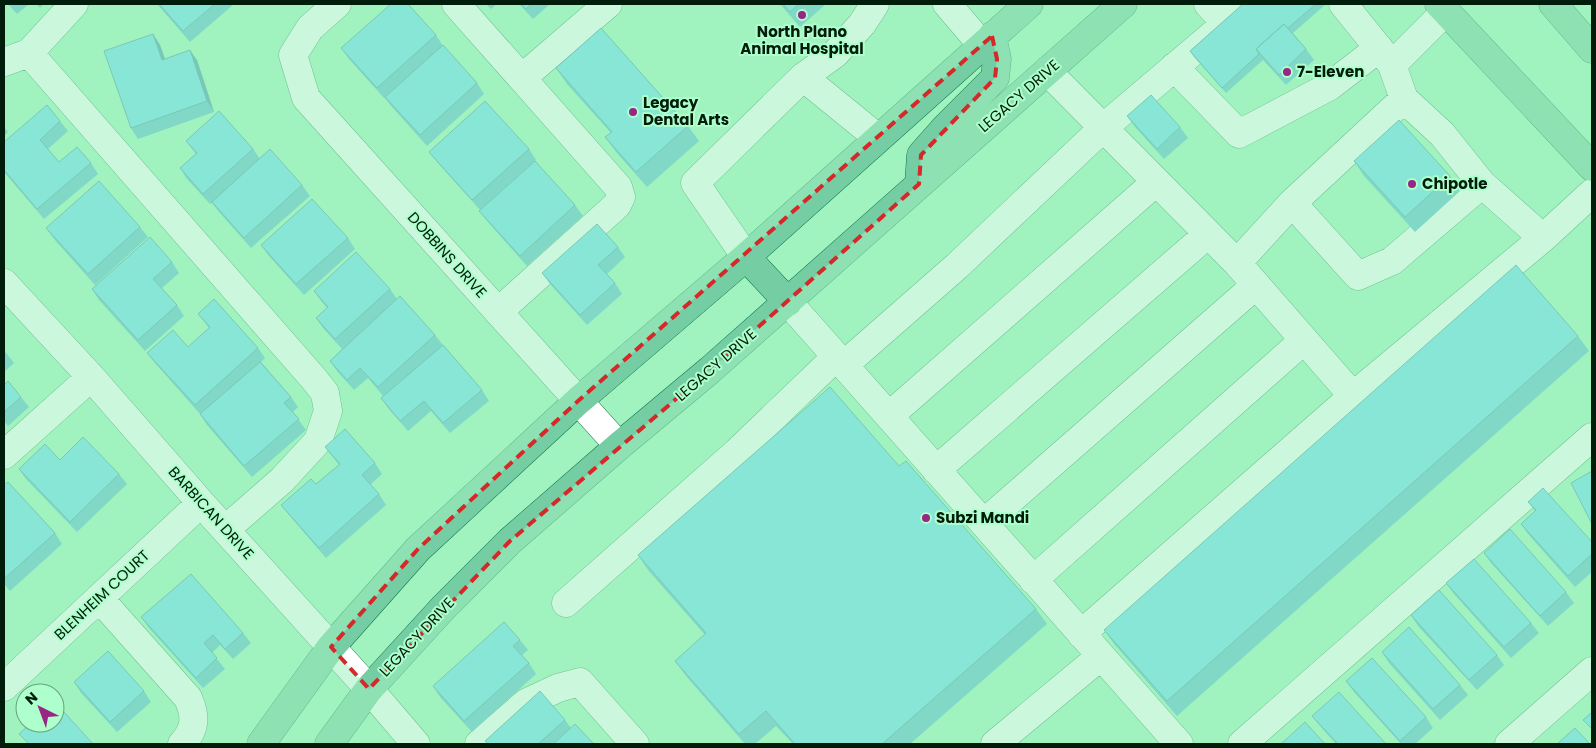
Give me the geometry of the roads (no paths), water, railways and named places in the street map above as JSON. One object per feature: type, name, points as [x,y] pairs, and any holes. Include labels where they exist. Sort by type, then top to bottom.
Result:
[{"type":"main road","points":[[261,744],[331,647],[418,548],[578,401],[746,257],[1029,4]]},
{"type":"main road","name":"LEGACY DRIVE","points":[[328,744],[369,689],[443,608],[510,541],[618,446],[788,302],[1123,4]]},
{"type":"main road","points":[[1553,4],[1592,49]]},
{"type":"main road","points":[[1442,8],[1592,167]]},
{"type":"main road","points":[[919,184],[921,155],[995,78],[997,59],[987,40]]},
{"type":"main road","points":[[746,257],[788,302]]},
{"type":"street","points":[[4,62],[30,52],[74,4]]},
{"type":"street","name":"DOBBINS DRIVE","points":[[337,4],[310,28],[293,55],[306,98],[618,446]]},
{"type":"street","points":[[456,4],[618,187],[621,197],[618,205],[498,312]]},
{"type":"street","points":[[522,78],[608,4]]},
{"type":"street","points":[[746,257],[694,184],[803,77],[835,54],[862,24],[875,4]]},
{"type":"street","points":[[947,4],[987,40]]},
{"type":"street","points":[[566,603],[840,361],[957,266],[1103,128],[1174,67],[1217,13],[1249,4]]},
{"type":"street","points":[[1343,4],[1385,56],[1404,99],[1442,134],[1482,184],[1543,238]]},
{"type":"street","points":[[1174,67],[1239,134],[1385,56],[1442,8]]},
{"type":"street","points":[[30,52],[325,393],[328,411],[318,441],[282,480],[226,529]]},
{"type":"street","points":[[1047,71],[1237,263],[1353,396]]},
{"type":"street","points":[[803,77],[878,138]]},
{"type":"street","points":[[1237,263],[1292,203],[1404,99]]},
{"type":"street","points":[[889,416],[1156,182]]},
{"type":"street","points":[[1292,203],[1358,276],[1392,261],[1482,184]]},
{"type":"street","points":[[1081,634],[1353,396],[1543,238],[1592,193]]},
{"type":"street","points":[[936,470],[1208,234]]},
{"type":"street","name":"BARBICAN DRIVE","points":[[4,283],[91,377],[416,744]]},
{"type":"street","points":[[984,523],[1256,285]]},
{"type":"street","points":[[788,302],[1179,744]]},
{"type":"street","points":[[1033,580],[1304,340]]},
{"type":"street","points":[[4,455],[91,377]]},
{"type":"street","points":[[1242,744],[1592,438]]},
{"type":"street","name":"BLENHEIM COURT","points":[[4,687],[201,503]]},
{"type":"street","points":[[99,598],[188,698],[195,712],[193,725],[182,744]]},
{"type":"street","points":[[996,744],[1101,656]]},
{"type":"street","points":[[1509,744],[1592,671]]},
{"type":"street","points":[[479,744],[526,703],[558,688],[580,682],[634,744]]},
{"type":"place","name":"North Plano Animal Hospital","points":[[802,15]]},
{"type":"place","name":"7-Eleven","points":[[1287,72]]},
{"type":"place","name":"Legacy Dental Arts","points":[[633,112]]},
{"type":"place","name":"Chipotle","points":[[1412,184]]},
{"type":"place","name":"Subzi Mandi","points":[[926,518]]}]
